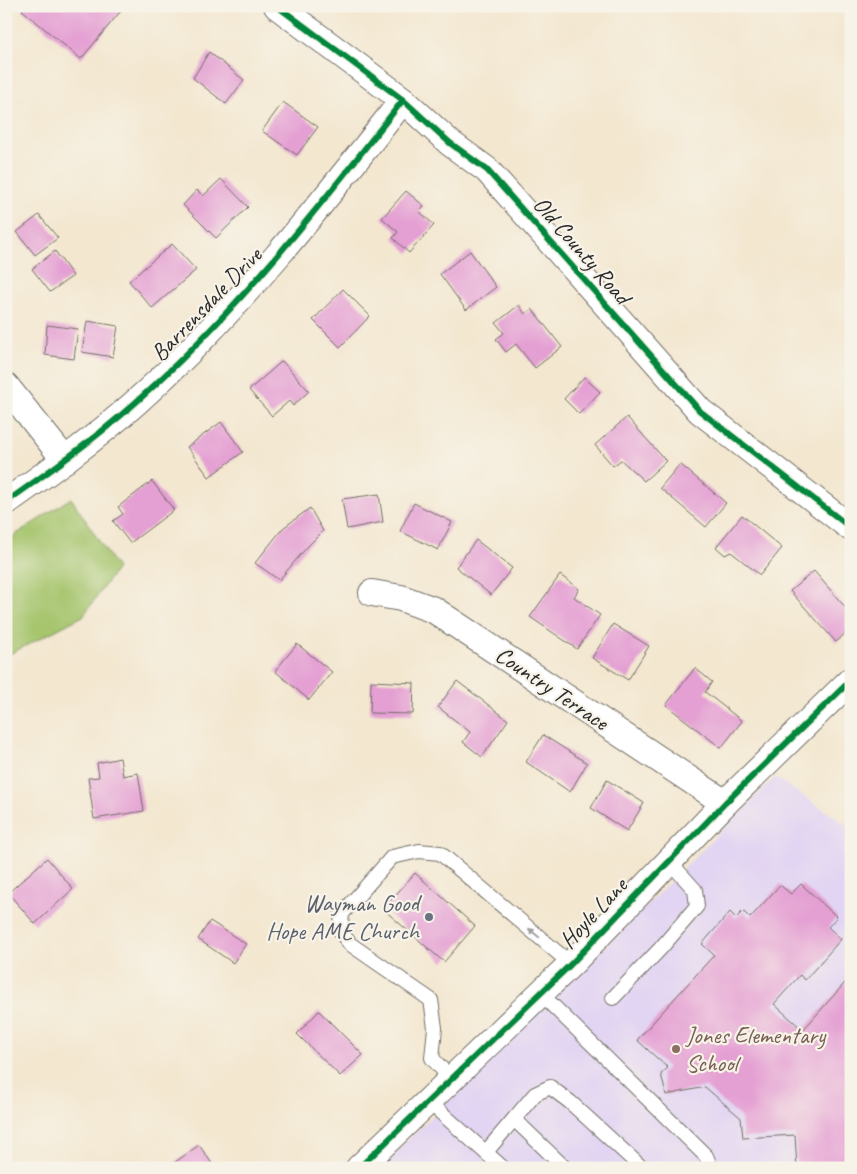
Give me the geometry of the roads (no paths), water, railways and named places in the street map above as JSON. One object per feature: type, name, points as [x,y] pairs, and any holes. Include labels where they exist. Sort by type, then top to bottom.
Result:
[{"type":"street","name":"Old County Road","points":[[277,6],[403,100],[450,143],[487,170],[700,411],[851,528]]},
{"type":"street","name":"Barrensdale Drive","points":[[6,502],[65,460],[135,404],[191,350],[258,281],[403,100]]},
{"type":"street","points":[[6,386],[65,460]]},
{"type":"street","name":"Country Terrace","points":[[372,593],[402,598],[434,610],[724,803]]},
{"type":"street","name":"Hoyle Lane","points":[[359,1168],[541,994],[724,803],[851,680]]},
{"type":"lane","points":[[451,1079],[432,1058],[435,1028],[431,1000],[350,944],[340,931],[342,914],[392,858],[419,851],[440,853],[571,964]]},
{"type":"lane","points":[[613,998],[660,949],[697,906],[695,890],[669,861]]},
{"type":"lane","points":[[541,994],[706,1156],[711,1168]]},
{"type":"lane","points":[[486,1152],[535,1094],[550,1087],[570,1102],[642,1168]]},
{"type":"lane","points":[[428,1101],[503,1168]]},
{"type":"lane","points":[[514,1119],[565,1168]]},
{"type":"place","name":"Wayman Good Hope AME Church","points":[[429,917]]},
{"type":"place","name":"Jones Elementary School","points":[[676,1049]]}]
